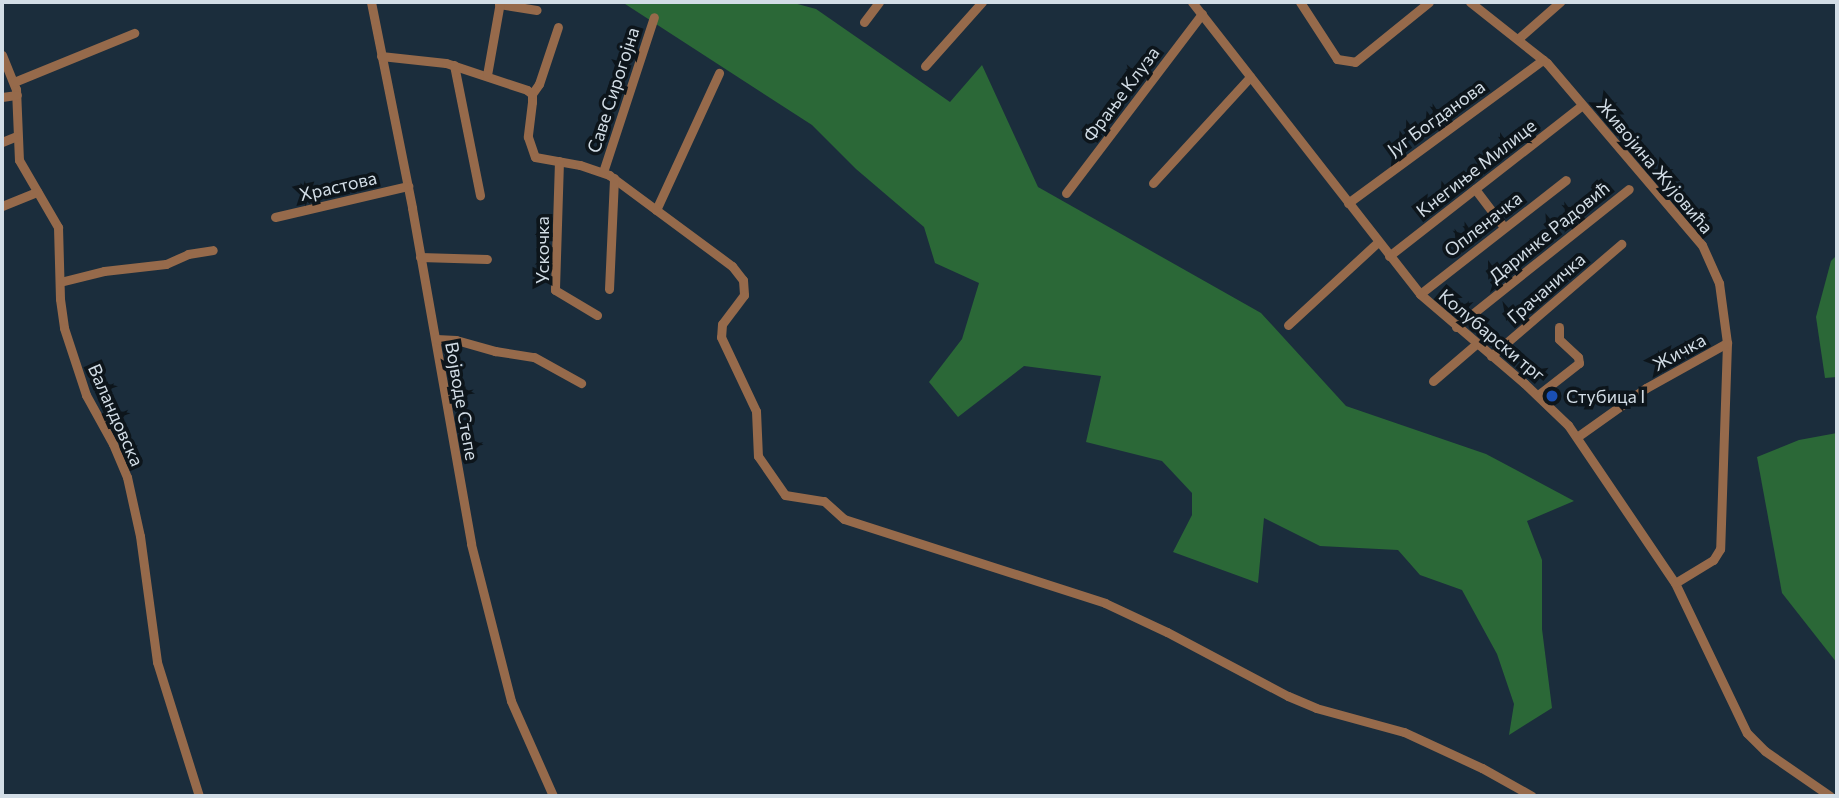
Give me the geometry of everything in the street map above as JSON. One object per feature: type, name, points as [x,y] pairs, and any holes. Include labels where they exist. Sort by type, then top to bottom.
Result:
[{"type":"street","name":"Војводе Степе","points":[[371,2],[408,186],[478,570],[511,701],[553,796]]},
{"type":"street","points":[[864,22],[879,2]]},
{"type":"street","points":[[925,66],[982,2]]},
{"type":"street","name":"Колубарски трг","points":[[1192,2],[1420,294],[1538,395],[1577,437],[1675,583],[1747,733],[1765,751],[1830,796]]},
{"type":"street","points":[[1299,2],[1336,59],[1355,62],[1429,2]]},
{"type":"street","name":"Живојина Жујовића","points":[[1470,2],[1519,38],[1543,60],[1702,245],[1719,283],[1727,343],[1720,549],[1713,560],[1675,583]]},
{"type":"street","points":[[1519,38],[1560,2]]},
{"type":"street","points":[[487,75],[500,3],[537,10]]},
{"type":"street","name":"Фрање Клуза","points":[[1066,193],[1202,14]]},
{"type":"street","name":"Саве Сирогојна","points":[[603,172],[654,17]]},
{"type":"street","points":[[558,27],[539,84],[532,94],[528,137],[532,153],[603,172],[614,178],[713,251],[743,280],[744,295],[722,324],[721,337],[756,411],[758,456],[785,495],[824,501],[845,519],[1105,603],[1289,696],[1316,708],[1404,732],[1482,768],[1532,796]]},
{"type":"street","points":[[14,82],[134,33]]},
{"type":"street","name":"Валандовска","points":[[2,55],[17,95],[19,160],[37,192],[47,203],[58,227],[64,328],[86,395],[113,444],[127,477],[140,536],[157,662],[199,796]]},
{"type":"street","points":[[381,56],[454,65],[524,88],[532,94]]},
{"type":"street","name":"Југ Богданова","points":[[1349,203],[1543,60]]},
{"type":"street","points":[[454,65],[480,195]]},
{"type":"street","points":[[656,210],[719,74]]},
{"type":"street","points":[[1153,183],[1250,77]]},
{"type":"street","points":[[2,97],[17,95]]},
{"type":"street","name":"Кнегиње Милице","points":[[1389,256],[1582,105]]},
{"type":"street","points":[[2,142],[17,136]]},
{"type":"street","name":"Ускочка","points":[[559,162],[555,290],[597,315]]},
{"type":"street","points":[[609,289],[614,178]]},
{"type":"street","name":"Опленачка","points":[[1420,294],[1566,180]]},
{"type":"street","name":"Храстова","points":[[275,218],[408,186]]},
{"type":"street","name":"Даринке Радовић","points":[[1456,327],[1629,188]]},
{"type":"street","points":[[1475,189],[1504,227]]},
{"type":"street","points":[[2,206],[37,192]]},
{"type":"street","points":[[1288,325],[1378,242]]},
{"type":"street","name":"Грачаничка","points":[[1491,356],[1621,244]]},
{"type":"street","points":[[60,282],[104,271],[166,264],[188,254],[213,250]]},
{"type":"street","points":[[420,257],[487,259]]},
{"type":"street","points":[[1538,395],[1579,363],[1578,357],[1559,339],[1559,327]]},
{"type":"street","points":[[436,339],[456,340],[495,351],[534,357],[581,383]]},
{"type":"street","name":"Жичка","points":[[1577,437],[1647,388],[1727,343]]},
{"type":"street","points":[[1433,381],[1476,344]]},
{"type":"street","points":[[1812,796],[1818,788]]},
{"type":"green space","points":[[622,2],[790,2],[816,9],[950,102],[982,65],[1038,187],[1261,313],[1346,406],[1486,454],[1574,501],[1527,521],[1542,560],[1542,629],[1552,708],[1509,735],[1514,704],[1497,654],[1462,590],[1420,575],[1398,550],[1320,546],[1264,518],[1258,583],[1173,552],[1192,515],[1192,493],[1162,461],[1086,442],[1101,376],[1024,366],[958,417],[929,382],[962,339],[979,283],[935,263],[924,227],[856,169],[812,125]]},
{"type":"green space","points":[[1837,255],[1837,377],[1825,378],[1816,317],[1831,261]]},
{"type":"green space","points":[[1837,433],[1837,663],[1782,593],[1757,457],[1799,440]]},
{"type":"place","name":"Стубица I","points":[[1552,396]]}]
